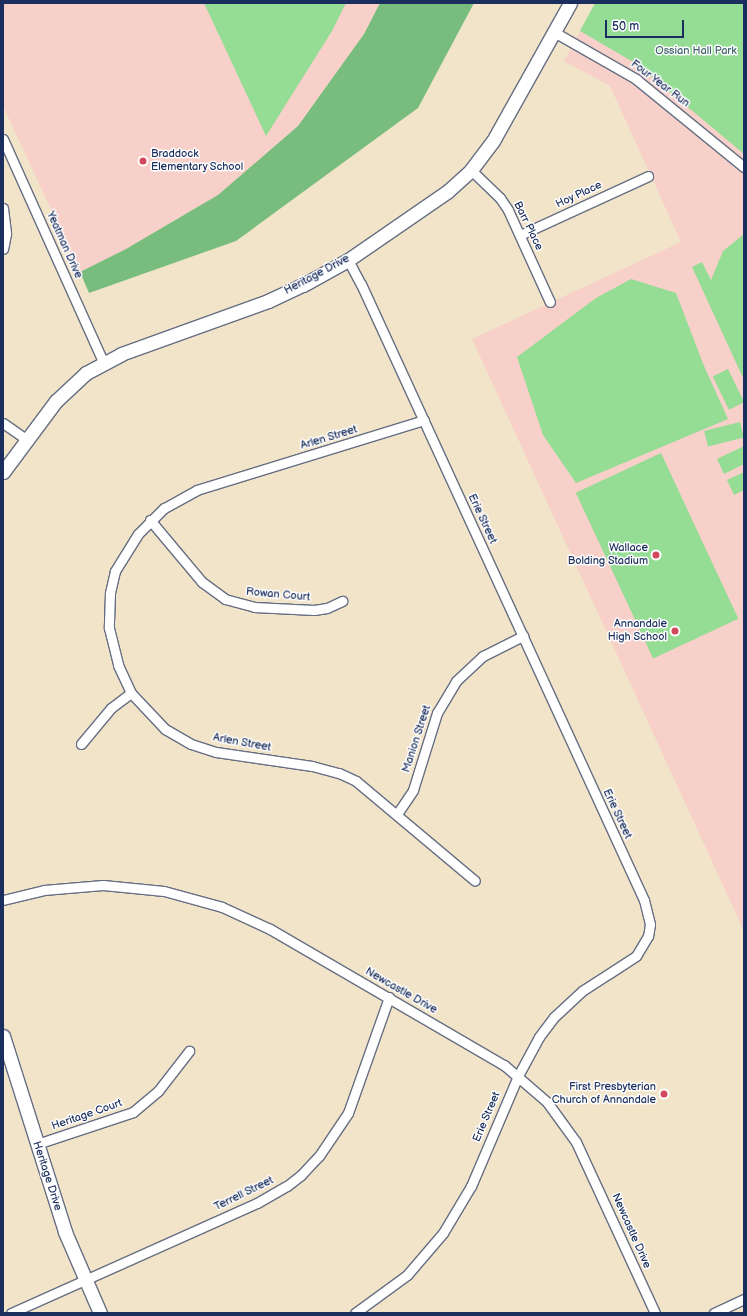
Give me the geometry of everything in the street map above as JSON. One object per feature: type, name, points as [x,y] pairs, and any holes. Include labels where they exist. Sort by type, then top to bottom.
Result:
[{"type":"street","name":"Heritage Drive","points":[[3,472],[69,386],[103,362],[268,301],[348,260],[427,207],[471,170],[493,141],[570,3]]},
{"type":"street","name":"Four Year Run","points":[[554,32],[636,79],[744,167]]},
{"type":"street","name":"Yeatman Drive","points":[[3,139],[103,362]]},
{"type":"street","name":"Barr Place","points":[[471,170],[500,198],[520,236],[550,302]]},
{"type":"street","name":"Hoy Place","points":[[520,236],[648,176]]},
{"type":"street","points":[[3,208],[6,234],[3,249]]},
{"type":"street","name":"Erie Street","points":[[348,260],[424,420],[644,900],[650,924],[648,936],[636,956],[582,991],[554,1017],[539,1037],[518,1076],[471,1186],[443,1233],[407,1275],[355,1313]]},
{"type":"street","name":"Arlen Street","points":[[424,420],[197,490],[164,508],[150,520],[122,558],[115,571],[110,593],[112,647],[131,693],[151,717],[191,744],[216,752],[312,766],[340,773],[363,786],[475,881]]},
{"type":"street","points":[[3,423],[27,440]]},
{"type":"street","name":"Rowan Court","points":[[150,520],[202,582],[225,599],[254,607],[314,610],[327,608],[342,600]]},
{"type":"street","name":"Manion Street","points":[[397,814],[413,790],[437,713],[452,686],[483,656],[523,636]]},
{"type":"street","points":[[81,744],[111,708],[131,693]]},
{"type":"street","name":"Newcastle Drive","points":[[3,900],[44,890],[103,886],[135,887],[192,898],[254,921],[388,997],[518,1076],[547,1102],[576,1142],[655,1313]]},
{"type":"street","name":"Terrell Street","points":[[11,1313],[257,1203],[287,1186],[301,1175],[319,1156],[348,1113],[388,997]]},
{"type":"street","name":"Heritage Drive","points":[[3,1036],[65,1232],[84,1280],[100,1313]]},
{"type":"street","name":"Heritage Court","points":[[37,1144],[133,1112],[158,1091],[190,1051]]},
{"type":"street","points":[[714,1313],[744,1299]]},
{"type":"shaded area","name":"Braddock Elementary School","points":[[3,3],[380,3],[364,34],[298,126],[218,195],[126,249],[80,272],[3,106]]},
{"type":"shaded area","name":"Annandale High School","points":[[586,21],[744,122],[744,931],[472,339],[681,242],[610,86],[564,61]]},
{"type":"green space","points":[[204,3],[346,3],[332,31],[266,136]]},
{"type":"green space","points":[[380,3],[474,3],[418,108],[236,241],[89,293],[80,272],[126,249],[218,195],[298,126],[364,34]]},
{"type":"green space","name":"Ossian Hall Park","points":[[595,3],[744,3],[744,154],[635,63],[580,31]]},
{"type":"green space","points":[[744,234],[744,380],[692,267],[702,262],[711,280],[723,251]]},
{"type":"green space","points":[[631,279],[676,293],[704,366],[728,419],[576,483],[543,435],[517,357],[596,298]]},
{"type":"green space","points":[[728,369],[744,402],[729,410],[713,376]]},
{"type":"green space","points":[[740,422],[744,438],[708,446],[704,431]]},
{"type":"green space","points":[[744,446],[744,464],[724,474],[717,459]]},
{"type":"green space","name":"Wallace Bolding Stadium","points":[[661,453],[738,619],[653,659],[576,493]]},
{"type":"green space","points":[[744,472],[744,490],[734,495],[727,480]]},
{"type":"place","name":"Braddock Elementary School","points":[[143,161]]},
{"type":"place","name":"Wallace Bolding Stadium","points":[[656,555]]},
{"type":"place","name":"Annandale High School","points":[[675,631]]},
{"type":"place","name":"First Presbyterian Church of Annandale","points":[[664,1094]]}]
